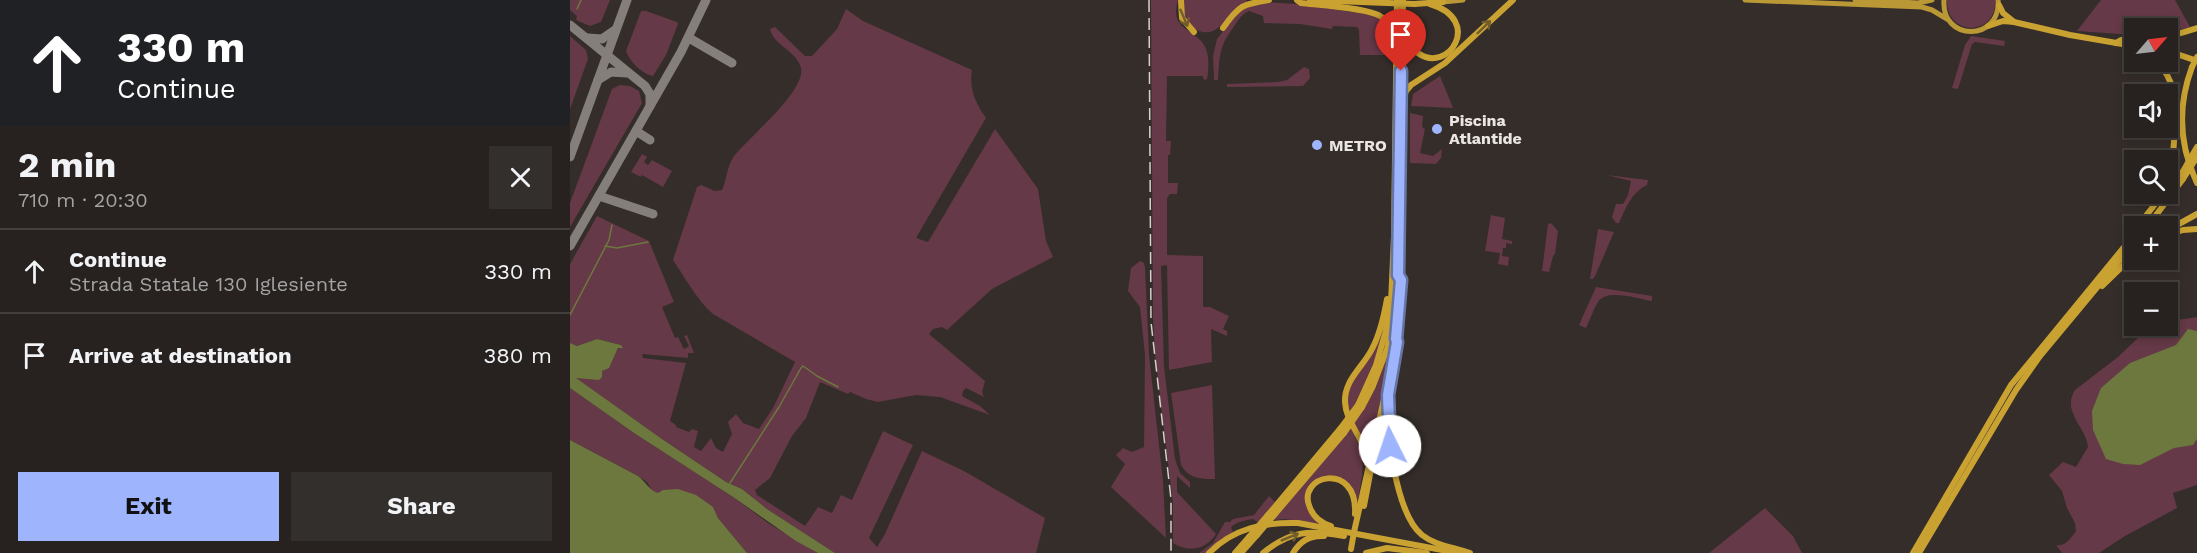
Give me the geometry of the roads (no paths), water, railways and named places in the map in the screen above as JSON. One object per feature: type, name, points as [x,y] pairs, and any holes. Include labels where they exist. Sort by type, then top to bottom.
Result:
[{"type":"highway","points":[[1181,0],[1182,18],[1194,32]]},
{"type":"highway","points":[[1223,28],[1232,14],[1242,6],[1254,1],[1269,0]]},
{"type":"highway","points":[[1297,0],[1301,3],[1380,16],[1391,28],[1393,60],[1396,69]]},
{"type":"highway","points":[[1310,0],[1414,4],[1443,2]]},
{"type":"highway","points":[[1367,470],[1365,446],[1347,411],[1346,392],[1353,376],[1376,340],[1395,276],[1397,0]]},
{"type":"highway","points":[[1235,553],[1342,431],[1360,406],[1384,341],[1395,276],[1403,0]]},
{"type":"highway","points":[[1400,110],[1406,91],[1411,85],[1445,63],[1513,0]]},
{"type":"highway","points":[[1999,2],[2003,13],[2014,22]]},
{"type":"highway","points":[[1403,13],[1406,17],[1407,39],[1415,51],[1433,59],[1443,56],[1457,42],[1456,24],[1448,11],[1430,4]]},
{"type":"highway","points":[[1988,26],[2003,21],[2014,22],[2124,45]]},
{"type":"highway","points":[[2178,34],[2197,28]]},
{"type":"highway","points":[[2116,43],[2124,40]]},
{"type":"highway","points":[[2178,54],[2197,59],[2184,91],[2181,122],[2185,151],[2197,183]]},
{"type":"highway","points":[[2165,72],[2174,95],[2172,150]]},
{"type":"highway","points":[[2178,180],[2197,147]]},
{"type":"highway","points":[[2155,216],[2197,157]]},
{"type":"highway","points":[[2148,216],[2157,204]]},
{"type":"highway","points":[[2178,226],[2197,214]]},
{"type":"highway","points":[[2178,231],[2197,229]]},
{"type":"highway","points":[[1913,553],[2011,385],[2124,245]]},
{"type":"highway","points":[[1920,553],[2016,390],[2040,356],[2124,255]]},
{"type":"highway","points":[[2092,293],[2124,265]]},
{"type":"highway","points":[[1355,520],[1396,339],[1400,286],[1395,276]]},
{"type":"highway","points":[[1396,339],[1397,349],[1388,395],[1388,434],[1393,465],[1404,506],[1412,523],[1424,536],[1434,542],[1470,553]]},
{"type":"highway","points":[[1359,510],[1364,506],[1371,457]]},
{"type":"highway","points":[[1341,531],[1323,523],[1311,512],[1308,504],[1308,495],[1317,482],[1332,477],[1347,484],[1354,498],[1355,520],[1351,551]]},
{"type":"highway","points":[[1241,553],[1271,514]]},
{"type":"highway","points":[[1209,553],[1238,532],[1261,524],[1298,523],[1348,537],[1441,553]]},
{"type":"highway","points":[[1263,553],[1288,537],[1321,530],[1341,531],[1458,553]]},
{"type":"highway","points":[[1293,553],[1304,540],[1312,537],[1343,539],[1348,537]]},
{"type":"highway","points":[[1366,553],[1386,548],[1427,553]]},
{"type":"main road","points":[[1443,2],[1463,0]]},
{"type":"main road","points":[[1745,0],[1922,7],[1932,10],[1963,31],[1977,31],[1988,26],[1997,15],[1999,2]]},
{"type":"main road","points":[[1856,0],[1918,3],[1932,0]]},
{"type":"main road","points":[[1944,0],[1947,19]]},
{"type":"waterway","points":[[577,9],[581,0]]},
{"type":"waterway","points":[[570,315],[609,240],[612,225]]},
{"type":"waterway","points":[[605,246],[617,248],[648,242]]},
{"type":"waterway","points":[[730,483],[803,366],[838,387]]},
{"type":"railway","points":[[1149,0],[1151,322],[1171,499],[1171,553]]},
{"type":"place","name":"Piscina Atlantide","points":[[1437,129]]},
{"type":"place","name":"METRO","points":[[1317,145]]}]
